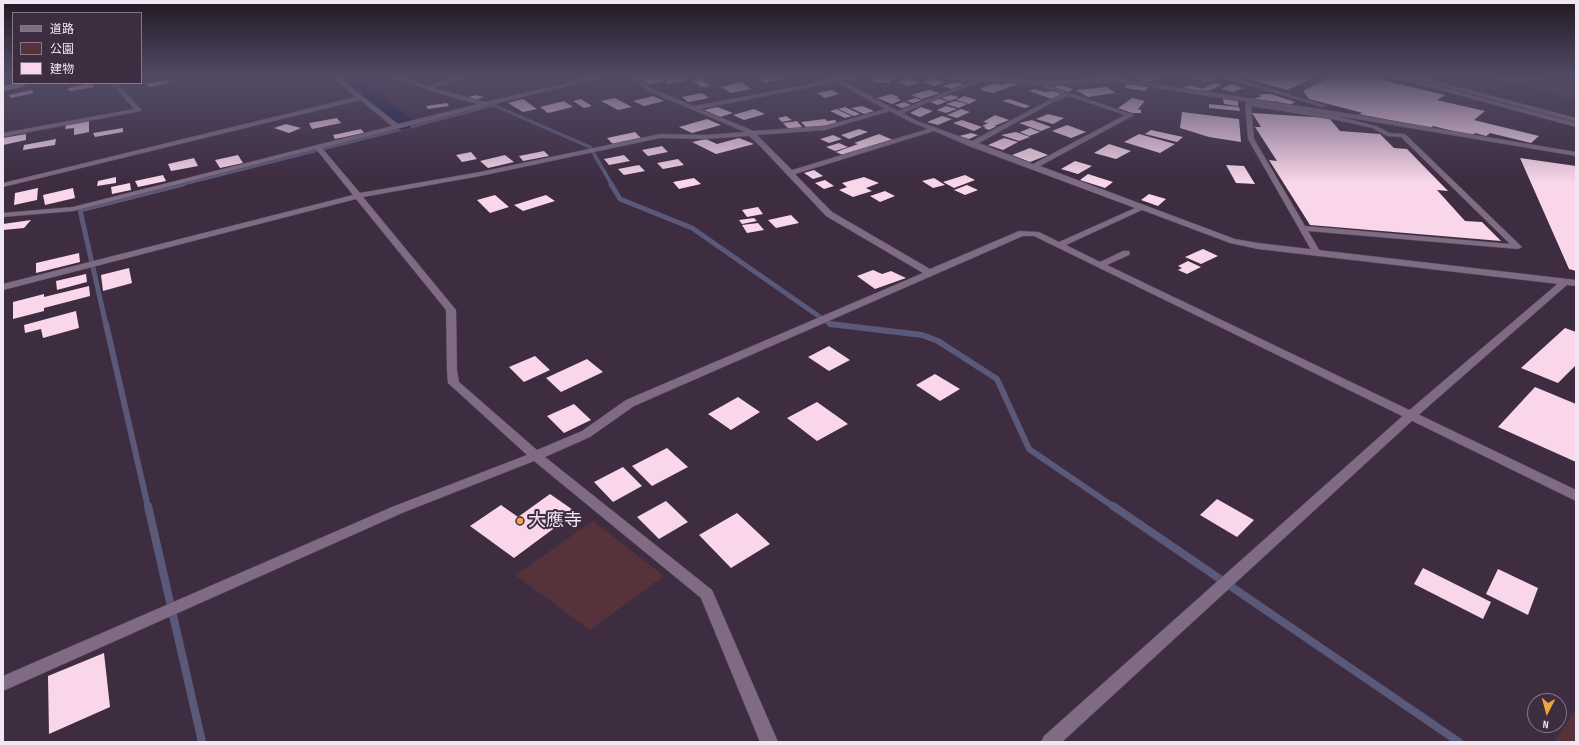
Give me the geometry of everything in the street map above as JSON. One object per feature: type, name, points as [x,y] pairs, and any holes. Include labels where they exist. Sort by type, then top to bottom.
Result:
[{"type":"street","points":[[3,135],[129,112]]},
{"type":"street","points":[[3,185],[305,112]]},
{"type":"street","points":[[379,112],[398,126]]},
{"type":"street","points":[[3,216],[73,209],[319,149],[398,126],[454,112]]},
{"type":"street","points":[[704,112],[740,126],[751,133],[829,214],[930,274]]},
{"type":"street","points":[[3,287],[358,196],[480,174],[660,136],[705,136],[824,128],[892,112]]},
{"type":"street","points":[[896,112],[913,121],[935,130],[1233,241],[1258,246],[1571,282]]},
{"type":"street","points":[[972,144],[1031,112]]},
{"type":"street","points":[[1033,167],[1132,115],[1122,112]]},
{"type":"street","points":[[1324,112],[1576,154]]},
{"type":"street","points":[[1347,112],[1388,123]]},
{"type":"street","points":[[1525,112],[1576,125]]},
{"type":"street","points":[[1544,112],[1576,120]]},
{"type":"street","points":[[790,173],[935,130]]},
{"type":"street","points":[[319,149],[451,310],[452,371],[454,383],[536,456],[707,594],[769,742]]},
{"type":"street","points":[[1058,245],[1141,208]]},
{"type":"street","points":[[3,684],[397,510],[536,456],[586,434],[630,403],[1022,233],[1036,234],[1576,496]]},
{"type":"street","points":[[1100,265],[1126,253]]},
{"type":"street","points":[[1050,742],[1410,416],[1571,282]]},
{"type":"lane","points":[[1249,112],[1251,138],[1317,253]]},
{"type":"lane","points":[[1297,112],[1336,118],[1374,128],[1389,135],[1403,135],[1518,247],[1302,228]]},
{"type":"green space","points":[[593,521],[664,576],[590,630],[515,575]]},
{"type":"green space","points":[[1576,709],[1576,742],[1554,742],[1560,733],[1567,733],[1567,722]]},
{"type":"building","points":[[708,112],[733,113],[720,117]]},
{"type":"building","points":[[744,112],[760,112],[765,114],[744,120],[733,115]]},
{"type":"building","points":[[832,112],[842,112],[852,116],[845,118]]},
{"type":"building","points":[[844,112],[855,112],[860,114],[854,116]]},
{"type":"building","points":[[859,112],[871,112],[864,114]]},
{"type":"building","points":[[912,112],[931,112],[920,117],[910,113]]},
{"type":"building","points":[[955,112],[970,112],[957,118],[947,115]]},
{"type":"building","points":[[1129,112],[1141,112],[1141,113]]},
{"type":"building","points":[[1182,112],[1239,119],[1241,142],[1209,137],[1180,128]]},
{"type":"building","points":[[1358,112],[1484,112],[1474,120],[1539,136],[1531,143],[1490,133],[1486,136],[1475,133],[1472,136],[1433,126],[1431,128],[1358,114],[1363,113]]},
{"type":"building","points":[[1252,113],[1329,118],[1340,131],[1380,134],[1394,148],[1407,149],[1448,191],[1437,190],[1465,221],[1482,222],[1501,241],[1310,225],[1269,160],[1277,161],[1255,127],[1261,127]]},
{"type":"building","points":[[1048,114],[1064,118],[1053,124],[1036,119]]},
{"type":"building","points":[[995,115],[1009,120],[994,126],[997,126],[989,130],[982,126],[988,123],[983,122]]},
{"type":"building","points":[[786,116],[792,120],[782,122],[778,118]]},
{"type":"building","points":[[942,116],[952,119],[938,125],[927,122]]},
{"type":"building","points":[[337,118],[341,123],[312,129],[309,123]]},
{"type":"building","points":[[707,119],[721,125],[692,133],[679,127]]},
{"type":"building","points":[[825,119],[827,121],[835,120],[839,125],[807,128],[801,122]]},
{"type":"building","points":[[962,120],[982,127],[974,131],[953,123]]},
{"type":"building","points":[[1032,120],[1051,127],[1041,131],[1019,123]]},
{"type":"building","points":[[89,121],[89,132],[74,135],[74,128],[65,129],[66,125]]},
{"type":"building","points":[[797,121],[803,128],[789,129],[783,123]]},
{"type":"building","points":[[286,124],[301,128],[289,133],[274,128]]},
{"type":"building","points":[[1067,125],[1086,132],[1071,138],[1052,131]]},
{"type":"building","points":[[123,128],[123,132],[95,137],[93,133]]},
{"type":"building","points":[[1030,128],[1040,132],[1029,136],[1020,132]]},
{"type":"building","points":[[361,129],[364,133],[335,139],[333,135]]},
{"type":"building","points":[[859,129],[868,132],[849,139],[841,135]]},
{"type":"building","points":[[1151,130],[1183,137],[1177,142],[1145,134]]},
{"type":"building","points":[[635,132],[641,138],[613,144],[607,138]]},
{"type":"building","points":[[1016,132],[1030,137],[1019,141],[1001,135]]},
{"type":"building","points":[[971,133],[978,135],[969,139],[959,136]]},
{"type":"building","points":[[26,134],[26,140],[3,145],[3,138]]},
{"type":"building","points":[[879,134],[893,140],[845,156],[836,152],[858,144],[854,143]]},
{"type":"building","points":[[1139,134],[1175,144],[1160,153],[1124,142]]},
{"type":"building","points":[[833,135],[842,139],[829,143],[820,139]]},
{"type":"building","points":[[739,138],[754,144],[716,154],[692,142],[706,139],[717,144]]},
{"type":"building","points":[[1004,138],[1018,142],[1003,150],[988,145]]},
{"type":"building","points":[[56,139],[55,145],[23,150],[24,145]]},
{"type":"building","points":[[839,143],[848,147],[835,151],[826,147]]},
{"type":"building","points":[[1109,144],[1131,151],[1116,159],[1094,153]]},
{"type":"building","points":[[662,146],[668,152],[648,156],[642,150]]},
{"type":"building","points":[[1030,148],[1048,155],[1030,162],[1012,155]]},
{"type":"building","points":[[544,151],[549,156],[523,161],[519,156]]},
{"type":"building","points":[[471,152],[477,159],[462,162],[456,155]]},
{"type":"building","points":[[238,155],[243,163],[220,168],[215,160]]},
{"type":"building","points":[[505,155],[514,162],[488,168],[480,161]]},
{"type":"building","points":[[624,155],[630,161],[609,165],[604,159]]},
{"type":"building","points":[[194,158],[198,166],[171,171],[168,164]]},
{"type":"building","points":[[1520,158],[1576,166],[1576,271],[1569,269]]},
{"type":"building","points":[[678,159],[684,165],[663,169],[657,163]]},
{"type":"building","points":[[1075,161],[1092,166],[1078,174],[1061,169]]},
{"type":"building","points":[[639,165],[645,171],[624,175],[618,169]]},
{"type":"building","points":[[1226,165],[1244,166],[1255,184],[1236,183]]},
{"type":"building","points":[[814,170],[823,176],[813,179],[804,173]]},
{"type":"building","points":[[1088,174],[1113,182],[1105,188],[1080,180]]},
{"type":"building","points":[[163,175],[166,181],[138,187],[135,181]]},
{"type":"building","points":[[965,175],[975,180],[954,188],[943,182]]},
{"type":"building","points":[[116,177],[116,183],[97,186],[98,181]]},
{"type":"building","points":[[864,177],[879,183],[866,188],[872,191],[853,197],[839,190],[847,187],[842,183]]},
{"type":"building","points":[[694,178],[701,184],[679,189],[673,182]]},
{"type":"building","points":[[934,178],[945,185],[933,188],[922,181]]},
{"type":"building","points":[[825,180],[834,186],[824,189],[815,183]]},
{"type":"building","points":[[130,183],[131,190],[112,194],[111,187]]},
{"type":"building","points":[[967,185],[978,190],[965,195],[954,190]]},
{"type":"building","points":[[38,188],[37,200],[14,205],[15,193]]},
{"type":"building","points":[[73,188],[75,198],[45,205],[43,195]]},
{"type":"building","points":[[885,191],[895,196],[880,202],[870,196]]},
{"type":"building","points":[[1149,194],[1166,199],[1158,206],[1141,200]]},
{"type":"building","points":[[495,195],[509,207],[490,213],[477,200]]},
{"type":"building","points":[[546,195],[555,201],[523,211],[514,205]]},
{"type":"building","points":[[758,207],[763,214],[747,217],[742,210]]},
{"type":"building","points":[[791,215],[799,223],[776,228],[768,220]]},
{"type":"building","points":[[754,218],[757,221],[742,224],[739,220]]},
{"type":"building","points":[[31,220],[24,228],[3,230],[3,224]]},
{"type":"building","points":[[758,223],[764,230],[747,233],[742,225]]},
{"type":"building","points":[[1203,249],[1218,256],[1201,264],[1185,257]]},
{"type":"building","points":[[79,253],[80,262],[36,273],[36,263]]},
{"type":"building","points":[[1188,261],[1201,267],[1187,274],[1178,270],[1182,268],[1178,266]]},
{"type":"building","points":[[129,268],[132,283],[103,291],[101,275]]},
{"type":"building","points":[[873,270],[882,274],[891,271],[906,278],[875,289],[857,276]]},
{"type":"building","points":[[86,274],[87,282],[57,290],[56,281]]},
{"type":"building","points":[[89,286],[90,296],[44,308],[44,311],[13,319],[13,302],[44,294],[44,297]]},
{"type":"building","points":[[76,311],[79,328],[43,338],[41,329],[25,333],[24,325]]},
{"type":"building","points":[[1565,328],[1576,332],[1576,365],[1558,383],[1521,368]]},
{"type":"building","points":[[829,346],[850,360],[829,371],[808,357]]},
{"type":"building","points":[[535,356],[550,370],[524,382],[509,367]]},
{"type":"building","points":[[587,359],[603,372],[561,392],[546,378]]},
{"type":"building","points":[[935,374],[960,389],[940,401],[916,385]]},
{"type":"building","points":[[1535,387],[1576,404],[1576,462],[1498,427]]},
{"type":"building","points":[[738,397],[760,412],[731,430],[708,414]]},
{"type":"building","points":[[817,402],[848,424],[817,441],[787,418]]},
{"type":"building","points":[[574,404],[591,420],[564,433],[547,416]]},
{"type":"building","points":[[667,448],[688,467],[652,486],[632,466]]},
{"type":"building","points":[[623,467],[642,486],[613,502],[594,482]]},
{"type":"building","name":"大應寺","points":[[550,494],[576,512],[514,558],[470,526],[501,505],[518,517]]},
{"type":"building","points":[[1217,499],[1254,520],[1237,537],[1200,515]]},
{"type":"building","points":[[666,501],[688,522],[659,539],[637,517]]},
{"type":"building","points":[[737,513],[770,544],[731,568],[699,535]]},
{"type":"building","points":[[1423,568],[1491,602],[1483,619],[1414,584]]},
{"type":"building","points":[[1498,569],[1538,588],[1528,615],[1486,594]]},
{"type":"building","points":[[104,653],[110,707],[49,734],[48,676]]},
{"type":"waterway","points":[[388,112],[402,123]]},
{"type":"waterway","points":[[409,127],[467,112]]},
{"type":"waterway","points":[[509,112],[590,147],[612,185]]},
{"type":"waterway","points":[[402,123],[409,127]]},
{"type":"waterway","points":[[179,185],[409,127]]},
{"type":"waterway","points":[[106,325],[80,210],[183,184]]},
{"type":"waterway","points":[[611,184],[620,199],[692,228],[830,324]]},
{"type":"waterway","points":[[106,324],[148,507]]},
{"type":"waterway","points":[[830,324],[922,335],[938,341],[997,379],[1029,449],[1114,507]]},
{"type":"waterway","points":[[830,324],[836,325]]},
{"type":"waterway","points":[[148,506],[202,742]]},
{"type":"waterway","points":[[1113,506],[1459,742]]},
{"type":"place","name":"大應寺","points":[[520,521]]}]
